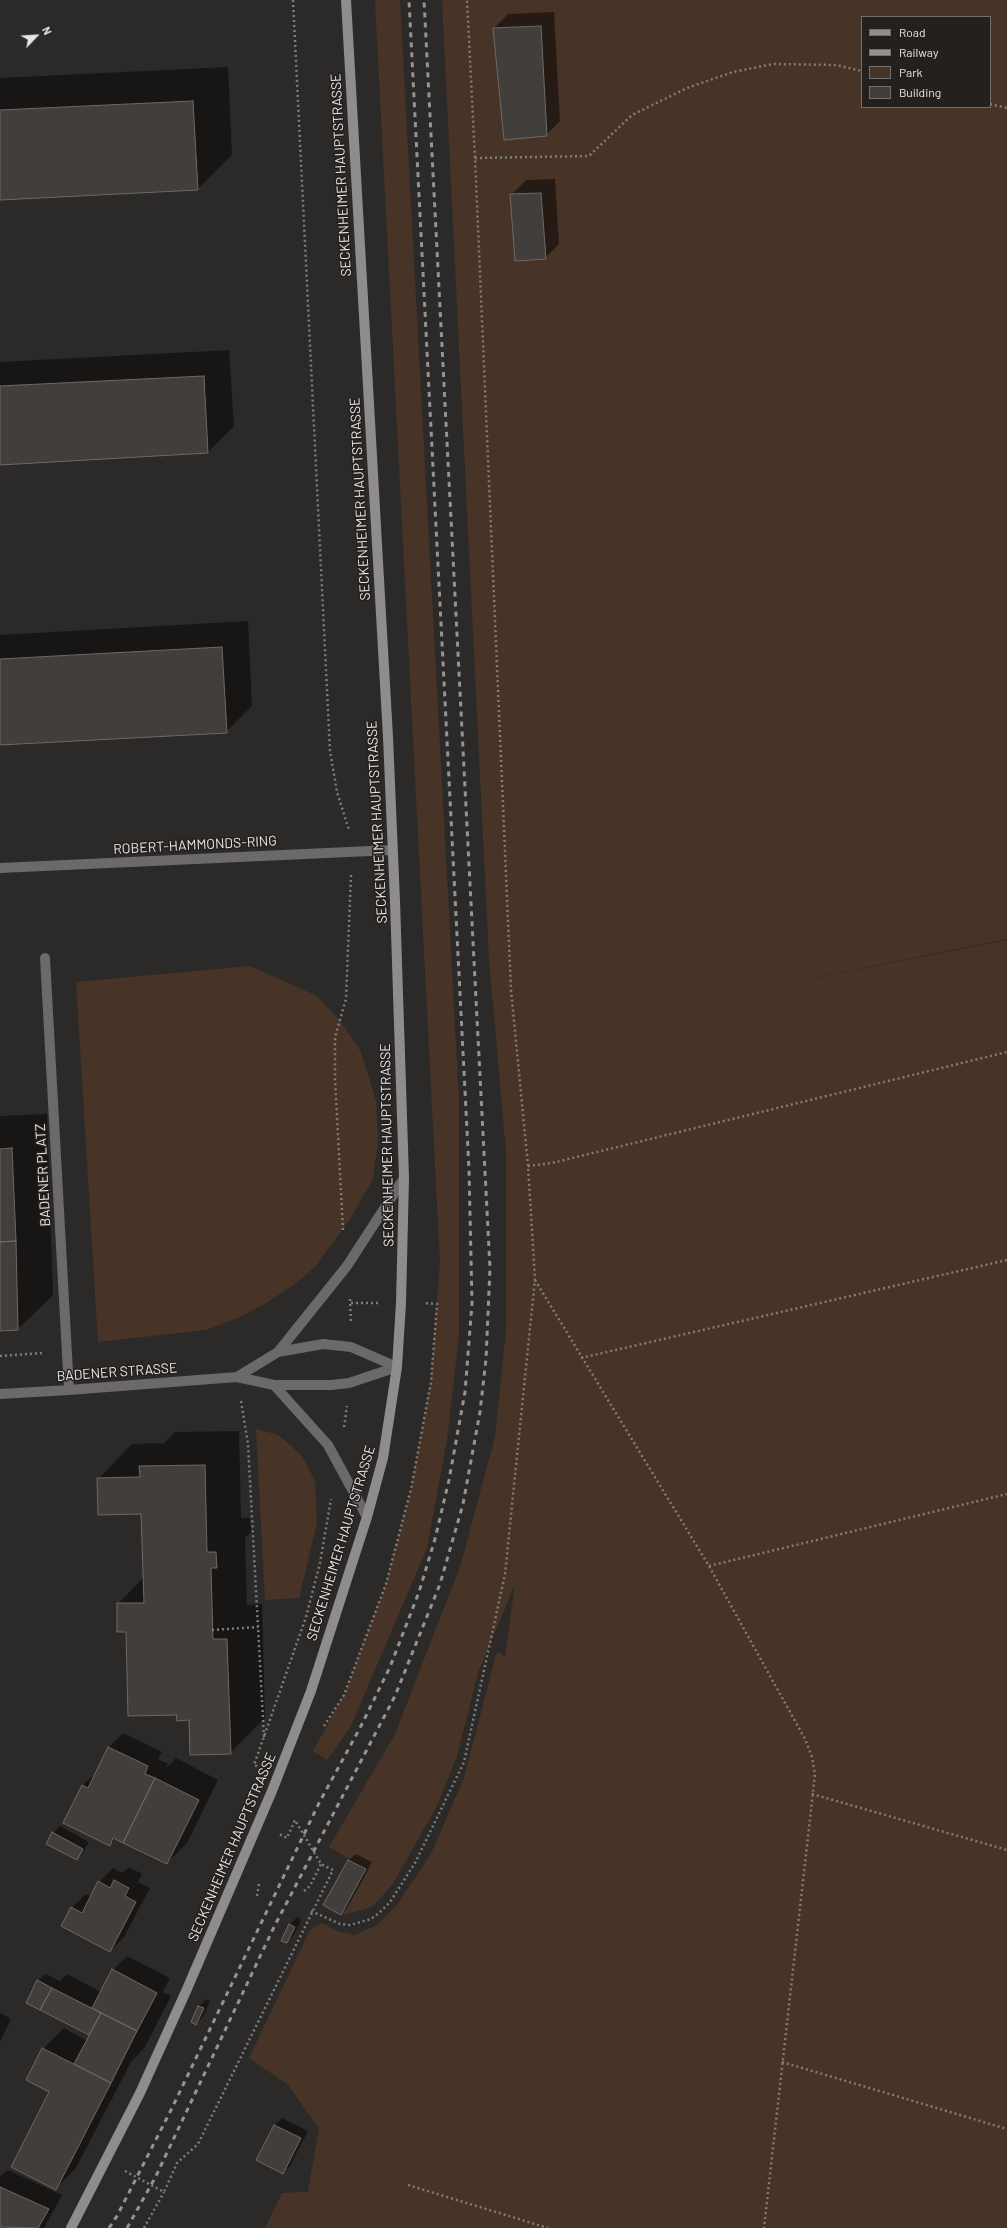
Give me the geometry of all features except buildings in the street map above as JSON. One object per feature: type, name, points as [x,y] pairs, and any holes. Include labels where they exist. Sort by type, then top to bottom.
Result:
[{"type":"main road","name":"SECKENHEIMER HAUPTSTRASSE","points":[[71,2228],[140,2092],[187,1989],[272,1791],[311,1691],[367,1517],[383,1458],[397,1367],[401,1303],[404,1178],[392,850],[346,0]]},
{"type":"street","name":"ROBERT-HAMMONDS-RING","points":[[0,868],[392,850]]},
{"type":"street","name":"BADENER PLATZ","points":[[45,958],[69,1390]]},
{"type":"street","name":"BADENER STRASSE","points":[[237,1377],[278,1352],[347,1266],[404,1178]]},
{"type":"street","name":"BADENER STRASSE","points":[[278,1352],[322,1344],[351,1347],[397,1367]]},
{"type":"street","name":"BADENER STRASSE","points":[[0,1394],[237,1377],[274,1385],[331,1385],[349,1383],[397,1367]]},
{"type":"street","points":[[274,1385],[328,1445],[367,1517]]},
{"type":"path","points":[[293,0],[330,751],[337,792],[350,832],[351,852],[346,1000],[335,1044],[334,1079],[341,1214],[351,1303],[351,1347]]},
{"type":"path","points":[[311,1911],[340,1924],[350,1925],[371,1919],[379,1913],[390,1902],[415,1863],[464,1762],[505,1574],[535,1279],[528,1166],[511,990],[475,158],[466,0]]},
{"type":"path","points":[[475,158],[588,156],[632,115],[687,88],[733,72],[773,64],[836,65],[861,71]]},
{"type":"path","points":[[991,104],[1007,108]]},
{"type":"path","points":[[528,1166],[552,1163],[1007,1052]]},
{"type":"path","points":[[581,1358],[1007,1260]]},
{"type":"path","points":[[535,1279],[581,1358],[709,1566],[806,1739],[812,1757],[815,1774],[764,2228]]},
{"type":"path","points":[[0,1356],[67,1352]]},
{"type":"path","points":[[237,1377],[248,1444],[264,1739]]},
{"type":"path","points":[[254,1765],[306,1617],[320,1563],[338,1462],[349,1383]]},
{"type":"path","points":[[709,1566],[1007,1494]]},
{"type":"path","points":[[212,1630],[258,1627]]},
{"type":"path","points":[[812,1794],[1007,1850]]},
{"type":"path","points":[[144,2228],[178,2163],[198,2144],[311,1911],[333,1870],[322,1864],[295,1820],[287,1838],[275,1832]]},
{"type":"path","points":[[304,1891],[310,1886],[322,1864]]},
{"type":"path","points":[[782,2062],[1007,2129]]},
{"type":"path","points":[[105,2161],[164,2192]]},
{"type":"path","points":[[408,2185],[548,2228]]},
{"type":"green space","points":[[375,0],[400,0],[459,1101],[459,1335],[447,1440],[427,1548],[351,1726],[327,1760],[313,1751],[344,1695],[386,1584],[411,1489],[431,1382],[440,1262]]},
{"type":"green space","points":[[442,0],[1007,0],[1007,939],[755,990],[1007,940],[1007,2228],[265,2228],[282,2193],[308,2192],[319,2128],[288,2085],[249,2058],[310,1930],[322,1923],[337,1931],[355,1935],[377,1925],[397,1905],[431,1854],[464,1778],[497,1651],[505,1657],[515,1584],[478,1673],[457,1756],[438,1804],[392,1885],[372,1907],[343,1915],[368,1870],[329,1847],[395,1734],[460,1567],[495,1437],[506,1331],[506,1152],[489,959]]},
{"type":"green space","points":[[250,966],[317,996],[341,1022],[361,1052],[376,1101],[378,1141],[373,1179],[350,1219],[315,1267],[292,1286],[268,1302],[238,1318],[206,1330],[98,1342],[76,982]]},
{"type":"green space","points":[[256,1429],[279,1435],[302,1456],[315,1481],[317,1523],[299,1598],[265,1600]]},
{"type":"railway","points":[[109,2228],[117,2216],[171,2110],[319,1803],[360,1728],[390,1667],[419,1592],[435,1539],[449,1480],[465,1392],[472,1304],[469,1169],[409,0]]},
{"type":"railway","points":[[127,2228],[155,2178],[274,1927],[395,1696],[440,1584],[463,1504],[480,1412],[486,1359],[490,1268],[424,0]]}]
